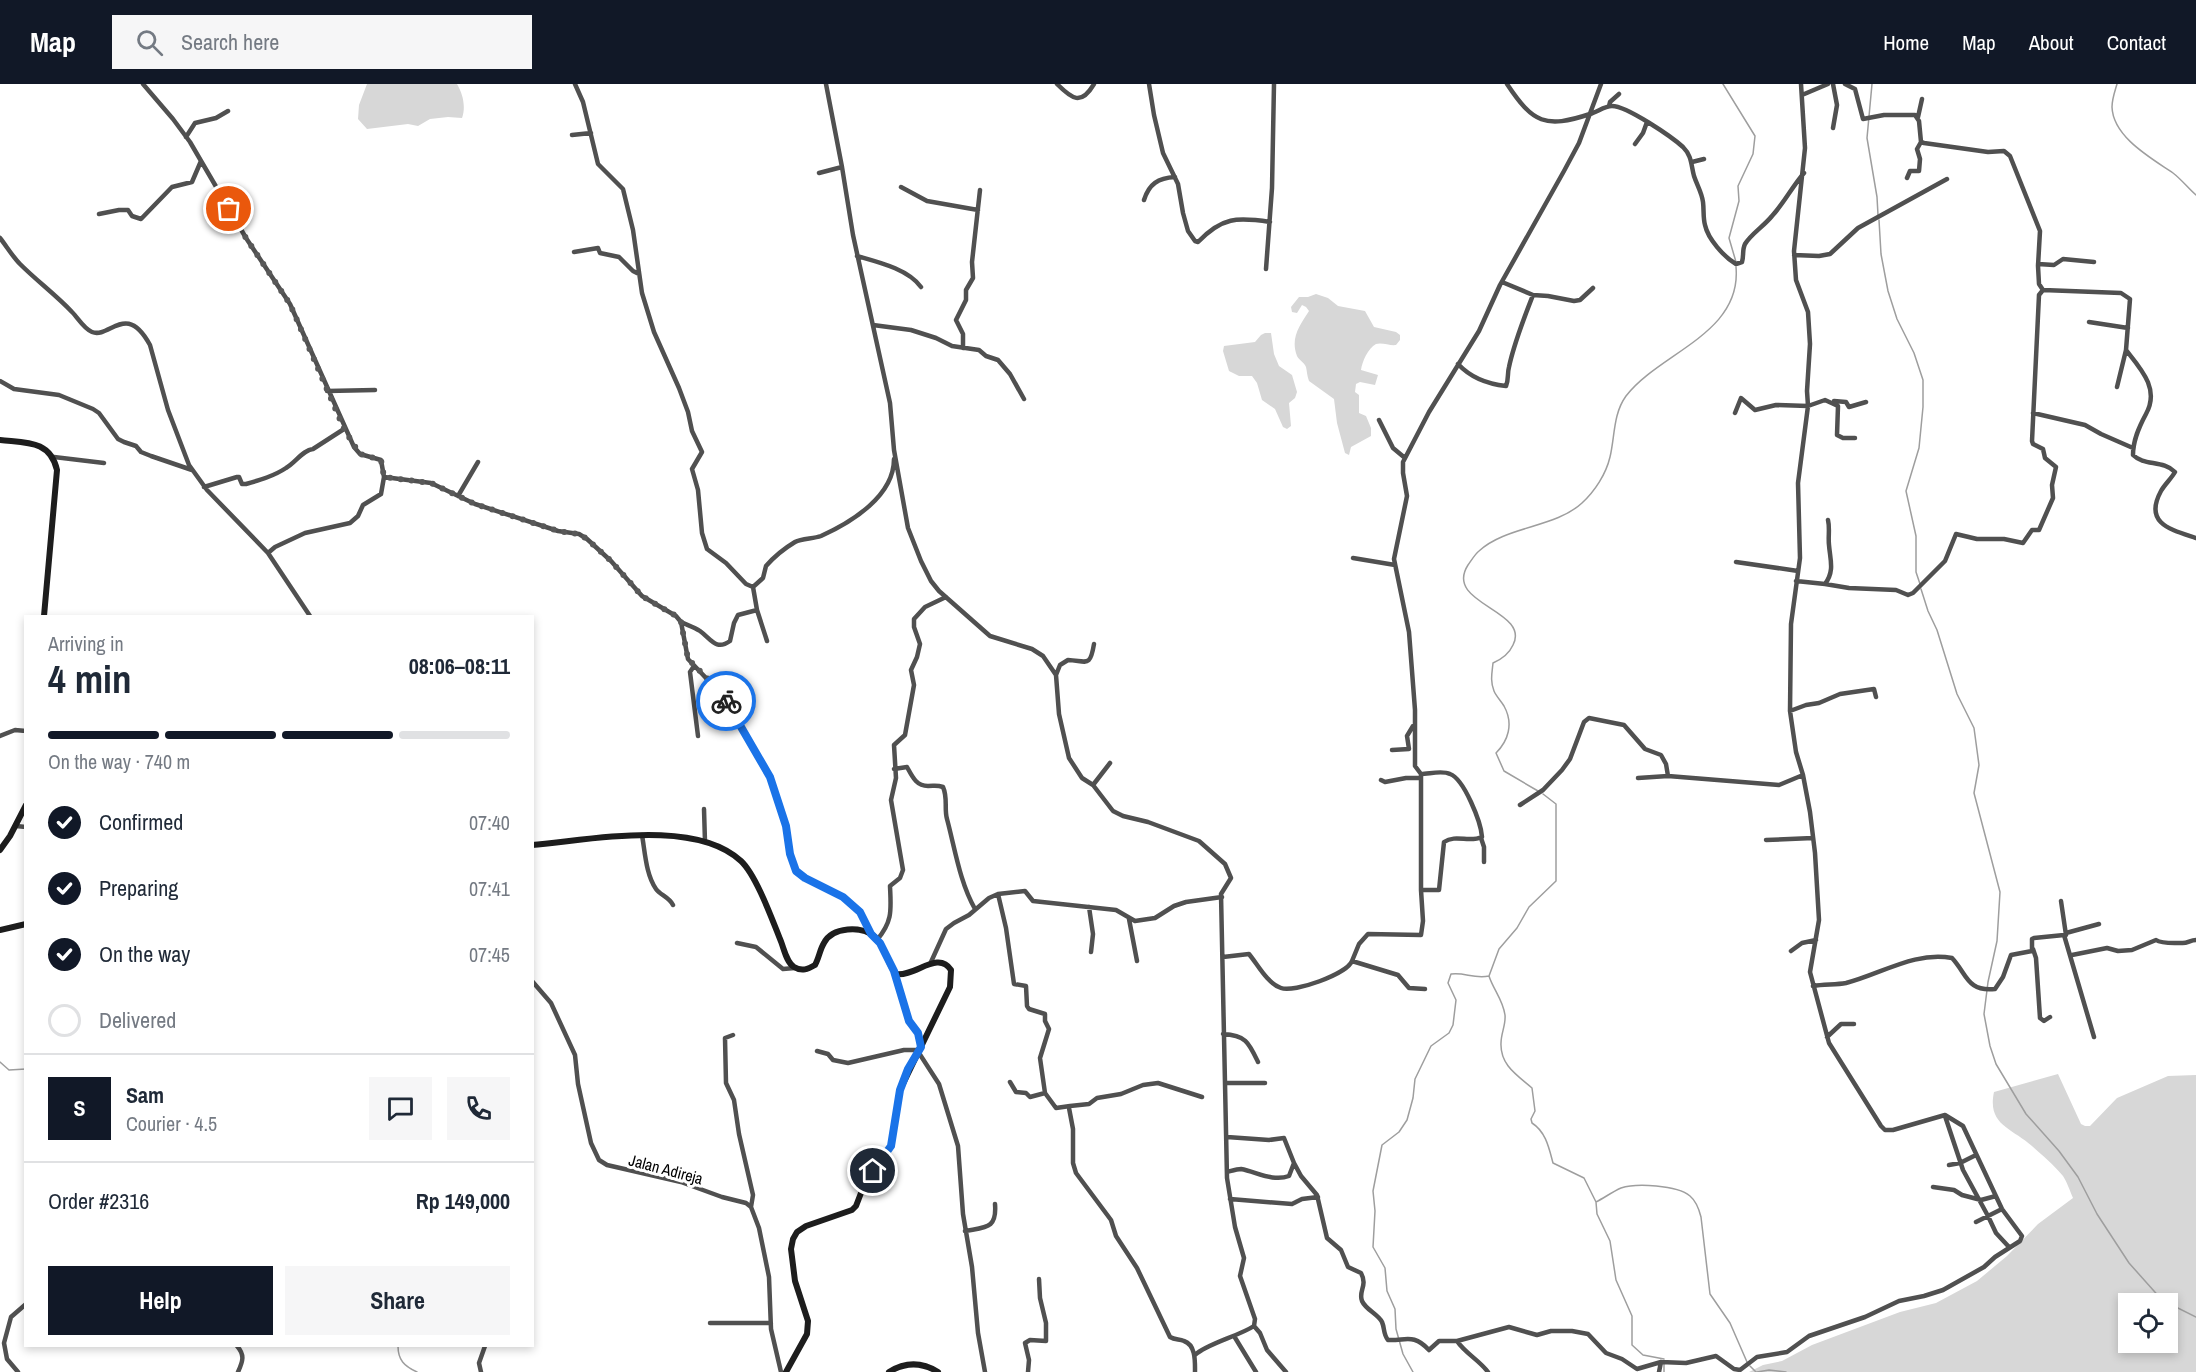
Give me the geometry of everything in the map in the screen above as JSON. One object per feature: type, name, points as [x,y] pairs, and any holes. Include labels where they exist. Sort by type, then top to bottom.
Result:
[{"type":"street","points":[[143,84],[186,137],[246,238],[290,304],[344,429],[360,454],[381,460],[384,477],[381,494],[363,505],[354,521],[305,534],[275,547],[268,553]]},
{"type":"street","points":[[575,84],[583,102],[598,164],[623,189],[633,230],[642,293],[654,332],[679,388],[692,431],[702,452],[692,469],[698,490],[702,533],[707,549],[726,563],[746,584],[753,587]]},
{"type":"street","points":[[826,84],[857,256],[890,403],[894,450],[908,528],[931,580],[946,597],[990,636],[1040,653],[1056,675]]},
{"type":"street","points":[[1057,84],[1070,96],[1077,98],[1086,95],[1094,84]]},
{"type":"street","points":[[1149,84],[1163,153],[1175,177],[1188,231],[1196,242],[1211,228],[1228,221],[1242,219],[1269,222]]},
{"type":"street","points":[[1266,269],[1272,188],[1274,84]]},
{"type":"street","points":[[1507,84],[1530,112],[1543,121],[1560,122],[1589,115],[1609,106],[1617,107],[1647,122],[1682,146],[1692,162],[1703,202],[1705,226],[1723,254],[1736,264],[1742,262],[1743,250],[1747,242],[1777,211],[1804,173]]},
{"type":"street","points":[[1223,957],[1250,954],[1262,974],[1284,989],[1300,987],[1329,978],[1347,969],[1362,939],[1368,934],[1421,935],[1423,921],[1420,776],[1415,766],[1410,632],[1395,565],[1395,553],[1407,496],[1403,473],[1405,458],[1429,412],[1486,318],[1502,282],[1579,143],[1601,84]]},
{"type":"street","points":[[1227,1137],[1269,1140],[1284,1138],[1301,1176],[1318,1197],[1327,1238],[1341,1250],[1348,1267],[1361,1274],[1365,1282],[1361,1294],[1362,1302],[1382,1321],[1386,1338],[1390,1341],[1406,1338],[1418,1341],[1429,1350],[1439,1341],[1458,1341],[1509,1327],[1537,1335],[1551,1331],[1572,1331],[1588,1334],[1606,1353],[1622,1359],[1637,1369],[1661,1362],[1686,1363],[1716,1356],[1734,1369],[1740,1370],[1757,1357],[1787,1352],[1809,1336],[1865,1317],[1899,1301],[1943,1290],[1973,1275],[2020,1241],[2022,1236],[2002,1209],[1963,1126],[1945,1115],[1893,1130],[1885,1130],[1875,1118],[1827,1037],[1810,972],[1819,920],[1813,838],[1790,711],[1791,624],[1800,558],[1798,483],[1808,406],[1808,312],[1796,280],[1794,255],[1804,173],[1805,148],[1801,84]]},
{"type":"street","points":[[1803,95],[1828,84]]},
{"type":"street","points":[[1833,84],[1837,105],[1833,128]]},
{"type":"street","points":[[1845,84],[1855,89],[1863,119],[1884,115],[1911,114],[1918,117]]},
{"type":"street","points":[[1609,106],[1619,94]]},
{"type":"street","points":[[1907,178],[1910,171],[1920,171],[1917,149],[1921,142],[1918,117],[1922,99]]},
{"type":"street","points":[[186,137],[193,124],[216,118],[228,111]]},
{"type":"street","points":[[1635,144],[1647,122]]},
{"type":"street","points":[[572,135],[591,133]]},
{"type":"street","points":[[1921,142],[1958,149],[2007,152],[2040,231],[2039,284],[2043,290]]},
{"type":"street","points":[[1692,162],[1704,159]]},
{"type":"street","points":[[99,214],[128,210],[132,216],[141,219],[171,187],[192,182],[201,161]]},
{"type":"street","points":[[819,173],[842,167]]},
{"type":"street","points":[[1144,200],[1151,185],[1164,178],[1175,177]]},
{"type":"street","points":[[1794,255],[1830,254],[1858,228],[1947,179]]},
{"type":"street","points":[[901,187],[932,202],[978,210]]},
{"type":"street","points":[[963,348],[963,334],[956,320],[966,300],[966,290],[973,278],[972,262],[980,190]]},
{"type":"street","points":[[0,238],[19,263],[67,306],[88,330],[99,333],[123,323],[136,327],[146,336],[172,424],[192,470],[204,487],[268,553],[309,615]]},
{"type":"street","points":[[574,252],[598,248],[602,254],[620,257],[633,272],[639,274]]},
{"type":"street","points":[[857,256],[896,270],[916,281],[921,287]]},
{"type":"street","points":[[2038,264],[2054,265],[2062,259],[2094,262]]},
{"type":"street","points":[[1502,282],[1533,295],[1566,301],[1578,301],[1593,288]]},
{"type":"street","points":[[2043,290],[2106,291],[2126,295],[2130,299],[2126,350],[2117,387]]},
{"type":"street","points":[[1796,581],[1849,588],[1892,589],[1908,595],[1913,593],[1945,561],[1956,534],[1977,539],[2004,539],[2023,543],[2031,531],[2040,528],[2053,498],[2055,465],[2045,458],[2043,449],[2033,444],[2039,295],[2043,290]]},
{"type":"street","points":[[1458,364],[1471,376],[1492,384],[1506,386],[1520,330],[1533,295]]},
{"type":"street","points":[[2089,322],[2128,328]]},
{"type":"street","points":[[873,325],[911,330],[952,346],[979,350],[986,356],[998,360],[1010,374],[1024,399]]},
{"type":"street","points":[[2126,350],[2147,378],[2151,391],[2149,408],[2139,426],[2133,448],[2135,458],[2168,466],[2175,472],[2157,498],[2157,511],[2161,524],[2170,530],[2196,538]]},
{"type":"street","points":[[0,381],[14,390],[59,394],[93,409],[99,413],[118,439],[136,446],[141,452],[192,470]]},
{"type":"street","points":[[327,391],[375,390]]},
{"type":"street","points":[[1735,413],[1741,398],[1755,410],[1774,405],[1808,406],[1826,400],[1846,402],[1849,407],[1866,402]]},
{"type":"street","points":[[1826,400],[1838,406],[1838,435],[1843,438],[1854,438]]},
{"type":"street","points":[[2033,413],[2085,425],[2133,448]]},
{"type":"street","points":[[1379,420],[1393,448],[1405,458]]},
{"type":"street","points":[[204,487],[237,477],[242,484],[246,484],[277,473],[291,465],[308,450],[344,429]]},
{"type":"street","points":[[0,440],[35,444],[46,449],[54,457],[57,470],[44,615]]},
{"type":"street","points":[[753,587],[763,578],[766,566],[794,543],[829,532],[867,508],[888,486],[892,477],[894,450]]},
{"type":"street","points":[[54,457],[104,463]]},
{"type":"street","points":[[458,496],[478,462]]},
{"type":"street","points":[[384,477],[431,483],[475,504],[526,522],[579,534],[611,561],[642,596],[699,631],[714,645],[730,641],[738,615],[756,610]]},
{"type":"street","points":[[1825,584],[1832,564],[1828,520]]},
{"type":"street","points":[[1353,558],[1395,565]]},
{"type":"street","points":[[1736,562],[1798,571]]},
{"type":"street","points":[[753,587],[756,610],[767,641]]},
{"type":"street","points":[[878,940],[887,928],[891,910],[890,886],[900,878],[903,870],[891,800],[896,777],[894,745],[903,738],[906,732],[910,697],[914,685],[911,670],[920,649],[914,619],[925,607],[946,597]]},
{"type":"street","points":[[681,622],[688,659],[723,697],[770,777],[786,826],[790,854],[796,871],[843,897],[860,912],[871,934]]},
{"type":"street","points":[[1094,644],[1089,661],[1082,663],[1068,660],[1059,667],[1056,675],[1059,714],[1069,758],[1082,778],[1093,785],[1118,814],[1148,822],[1199,841],[1225,864],[1231,878],[1222,897],[1227,1172],[1230,1199],[1244,1258],[1240,1276],[1255,1319],[1254,1326],[1260,1333],[1267,1350],[1286,1372]]},
{"type":"street","points":[[694,666],[690,672],[698,736]]},
{"type":"street","points":[[1790,711],[1840,694],[1874,689],[1876,697]]},
{"type":"street","points":[[1520,805],[1543,790],[1562,770],[1570,759],[1584,722],[1589,718],[1624,725],[1645,749],[1661,755],[1666,764],[1668,776]]},
{"type":"street","points":[[1392,750],[1409,750],[1407,736],[1415,724]]},
{"type":"street","points":[[0,736],[15,730],[24,731]]},
{"type":"street","points":[[1093,785],[1110,763]]},
{"type":"street","points":[[894,769],[907,767],[911,776],[918,782],[926,786],[943,787],[946,793],[947,820],[958,865],[975,909]]},
{"type":"street","points":[[1381,780],[1385,782],[1446,773],[1455,777],[1476,812],[1484,846],[1484,862]]},
{"type":"street","points":[[1638,778],[1668,776],[1779,785],[1803,775]]},
{"type":"street","points":[[0,849],[16,826],[24,809]]},
{"type":"street","points":[[704,809],[705,842]]},
{"type":"street","points":[[16,826],[24,827]]},
{"type":"street","points":[[534,845],[642,835],[687,837],[734,855],[744,864],[764,902],[789,961],[795,968]]},
{"type":"street","points":[[642,835],[651,879],[657,891],[666,896],[673,905]]},
{"type":"street","points":[[1422,890],[1439,890],[1446,840],[1481,838]]},
{"type":"street","points":[[1766,840],[1813,838]]},
{"type":"street","points":[[894,971],[899,975],[912,973],[932,962],[946,929],[998,894],[1021,890],[1025,891],[1030,900],[1035,902],[1116,910],[1135,921],[1155,918],[1174,906],[1222,897]]},
{"type":"street","points":[[998,894],[1006,928],[1014,984],[1026,985],[1027,1006],[1045,1014],[1045,1021],[1049,1027],[1047,1040],[1040,1054],[1045,1093],[1056,1108],[1089,1104],[1097,1098],[1121,1094],[1143,1084],[1158,1083],[1202,1097]]},
{"type":"street","points":[[2061,901],[2066,934],[2094,1037]]},
{"type":"street","points":[[1089,907],[1093,934],[1091,952]]},
{"type":"street","points":[[1129,918],[1137,961]]},
{"type":"street","points":[[0,930],[24,924]]},
{"type":"street","points":[[2050,1017],[2044,1021],[2040,1018],[2036,958],[2032,939],[2066,934],[2099,924]]},
{"type":"street","points":[[737,944],[756,947],[783,969],[806,970],[816,965],[824,942],[836,932],[861,930],[878,940],[894,971],[909,1021],[918,1033],[920,1050],[939,1084],[958,1146],[960,1191],[985,1372]]},
{"type":"street","points":[[2072,955],[2107,948],[2118,951],[2132,950],[2156,939],[2162,943],[2180,944],[2196,940]]},
{"type":"street","points":[[1791,951],[1803,943],[1816,940]]},
{"type":"street","points":[[1813,986],[1845,983],[1935,955],[1952,958],[1968,982],[1984,989],[1991,989],[1998,986],[2011,955],[2033,949]]},
{"type":"street","points":[[1352,961],[1398,975],[1409,988],[1425,989]]},
{"type":"street","points":[[786,1372],[807,1334],[808,1322],[795,1281],[791,1249],[793,1239],[797,1232],[806,1226],[852,1210],[856,1206],[866,1180],[891,1146],[900,1090],[908,1069],[920,1050],[952,981],[951,970],[948,966],[932,962]]},
{"type":"street","name":"Jalan Adireja","points":[[534,983],[551,1003],[575,1055],[578,1084],[591,1143],[599,1160],[607,1165],[681,1182],[746,1203],[751,1207]]},
{"type":"street","points":[[1827,1037],[1841,1024],[1849,1026],[1854,1024]]},
{"type":"street","points":[[1224,1034],[1240,1036],[1249,1044],[1258,1062]]},
{"type":"street","points":[[733,1035],[725,1038],[726,1083],[734,1100],[741,1147],[753,1195],[751,1207],[759,1228],[769,1277],[771,1323],[781,1372]]},
{"type":"street","points":[[817,1051],[828,1054],[833,1060],[848,1063],[897,1052],[920,1050]]},
{"type":"street","points":[[1010,1082],[1016,1092],[1026,1093],[1030,1097],[1045,1093]]},
{"type":"street","points":[[1226,1083],[1265,1083]]},
{"type":"street","points":[[1070,1106],[1073,1128],[1072,1156],[1076,1173],[1111,1220],[1116,1236],[1137,1268],[1170,1337],[1186,1342],[1195,1355],[1195,1372]]},
{"type":"street","points":[[1945,1115],[1960,1163],[1996,1233],[2009,1247]]},
{"type":"street","points":[[1949,1165],[1960,1163],[1976,1155]]},
{"type":"street","points":[[1227,1172],[1240,1169],[1264,1176],[1284,1178],[1289,1176],[1294,1163]]},
{"type":"street","points":[[1933,1187],[1953,1190],[1981,1200],[1996,1196]]},
{"type":"street","points":[[1230,1199],[1292,1204],[1302,1199],[1318,1197]]},
{"type":"street","points":[[966,1231],[986,1227],[993,1223],[996,1217],[995,1204]]},
{"type":"street","points":[[1976,1222],[2002,1209]]},
{"type":"street","points":[[1028,1372],[1029,1360],[1025,1343],[1030,1340],[1046,1341],[1046,1323],[1040,1298],[1039,1279]]},
{"type":"street","points":[[18,1372],[7,1359],[4,1343],[10,1318],[24,1306]]},
{"type":"street","points":[[710,1323],[771,1323]]},
{"type":"street","points":[[1195,1355],[1199,1351],[1254,1326]]},
{"type":"street","points":[[1234,1336],[1256,1372]]},
{"type":"street","points":[[1458,1341],[1488,1372]]},
{"type":"street","points":[[238,1347],[243,1359],[238,1372]]},
{"type":"street","points":[[481,1372],[478,1363],[485,1347]]},
{"type":"street","points":[[1659,1372],[1661,1362]]},
{"type":"street","points":[[889,1372],[902,1365],[911,1364],[928,1367],[938,1372]]},
{"type":"street","points":[[911,1364],[915,1372]]},
{"type":"shaded area","points":[[367,84],[457,84],[463,101],[462,118],[430,119],[418,126],[408,124],[367,129],[358,119],[359,105]]},
{"type":"shaded area","points":[[1316,294],[1328,298],[1338,306],[1365,311],[1374,327],[1400,335],[1400,340],[1396,345],[1376,344],[1364,359],[1361,370],[1378,375],[1375,385],[1360,382],[1356,384],[1355,392],[1359,395],[1359,413],[1366,416],[1371,428],[1371,436],[1351,447],[1349,455],[1345,453],[1337,423],[1334,399],[1309,381],[1306,367],[1297,356],[1295,349],[1297,332],[1309,311],[1302,305],[1297,313],[1292,312],[1291,307],[1299,297]]},
{"type":"shaded area","points":[[1265,333],[1271,333],[1274,354],[1279,366],[1292,375],[1297,392],[1295,398],[1289,403],[1291,426],[1287,429],[1283,427],[1275,409],[1262,400],[1257,383],[1252,376],[1239,376],[1229,371],[1223,351],[1224,346],[1255,342]]},
{"type":"shaded area","points":[[2058,1074],[2081,1124],[2090,1126],[2117,1098],[2168,1076],[2196,1075],[2196,1372],[1749,1372],[1763,1365],[1782,1361],[1812,1345],[1900,1312],[1936,1303],[1977,1281],[2007,1256],[2038,1224],[2073,1198],[2064,1178],[2056,1168],[2032,1146],[2003,1125],[1994,1112],[1994,1092]]},
{"type":"waterway","points":[[1723,84],[1755,136],[1753,154],[1738,186],[1739,201],[1729,238],[1736,262]]},
{"type":"waterway","points":[[1872,84],[1867,138],[1878,215]]},
{"type":"waterway","points":[[2117,84],[2112,107],[2119,128],[2135,146],[2173,173],[2196,195]]},
{"type":"waterway","points":[[1879,220],[1881,254],[1888,291],[1897,319],[1914,353],[1923,380],[1919,448],[1906,491],[1916,536],[1916,572],[1920,584]]},
{"type":"waterway","points":[[1538,791],[1504,771],[1496,753],[1506,738],[1509,719],[1493,687],[1493,663],[1509,651],[1513,645],[1515,633],[1510,623],[1467,589],[1463,578],[1468,565],[1478,552],[1490,543],[1503,536],[1558,518],[1582,503],[1596,488],[1606,470],[1619,410],[1626,396],[1658,367],[1713,326],[1726,309],[1734,290],[1736,267]]},
{"type":"waterway","points":[[1921,589],[1937,630],[1957,694],[1974,728],[1979,765],[1974,793],[2000,892],[1997,941],[1984,1014],[1996,1064],[2026,1114],[2059,1151],[2078,1177],[2097,1214],[2129,1263],[2162,1300],[2196,1317]]},
{"type":"waterway","points":[[1543,794],[1556,804],[1556,881],[1529,907],[1517,928],[1499,949],[1489,976],[1505,1015],[1501,1051],[1510,1069],[1532,1088],[1535,1111],[1531,1119],[1532,1123],[1544,1136],[1553,1163],[1584,1178],[1596,1202],[1597,1214],[1610,1241],[1616,1280],[1632,1316],[1632,1345],[1643,1355],[1664,1359]]},
{"type":"waterway","points":[[1413,1372],[1403,1354],[1396,1329],[1395,1309],[1387,1291],[1385,1268],[1373,1247],[1375,1211],[1373,1191],[1382,1145],[1399,1132],[1407,1120],[1415,1079],[1431,1046],[1449,1033],[1453,1025],[1456,1000],[1448,983],[1451,974],[1489,976]]},
{"type":"waterway","points":[[0,1062],[9,1070],[24,1069]]},
{"type":"waterway","points":[[1596,1202],[1628,1186],[1676,1189],[1692,1198],[1701,1217],[1710,1294],[1730,1323],[1747,1362]]},
{"type":"waterway","points":[[398,1347],[403,1362],[417,1372]]},
{"type":"waterway","points":[[1664,1364],[1664,1372]]},
{"type":"waterway","points":[[1750,1366],[1756,1372]]},
{"type":"waterway","points":[[1757,1372],[1769,1370],[1786,1372]]},
{"type":"way so far","points":[[229,209],[290,304],[345,431],[360,454],[381,460],[384,477],[431,483],[475,504],[526,522],[579,534],[587,539],[611,561],[642,596],[676,616],[681,622],[688,659],[726,701]]},
{"type":"route","points":[[726,701],[770,777],[786,826],[792,864],[796,871],[843,897],[860,912],[871,934],[880,943],[894,971],[910,1024],[918,1033],[921,1047],[908,1069],[900,1090],[891,1146],[873,1171]]}]
